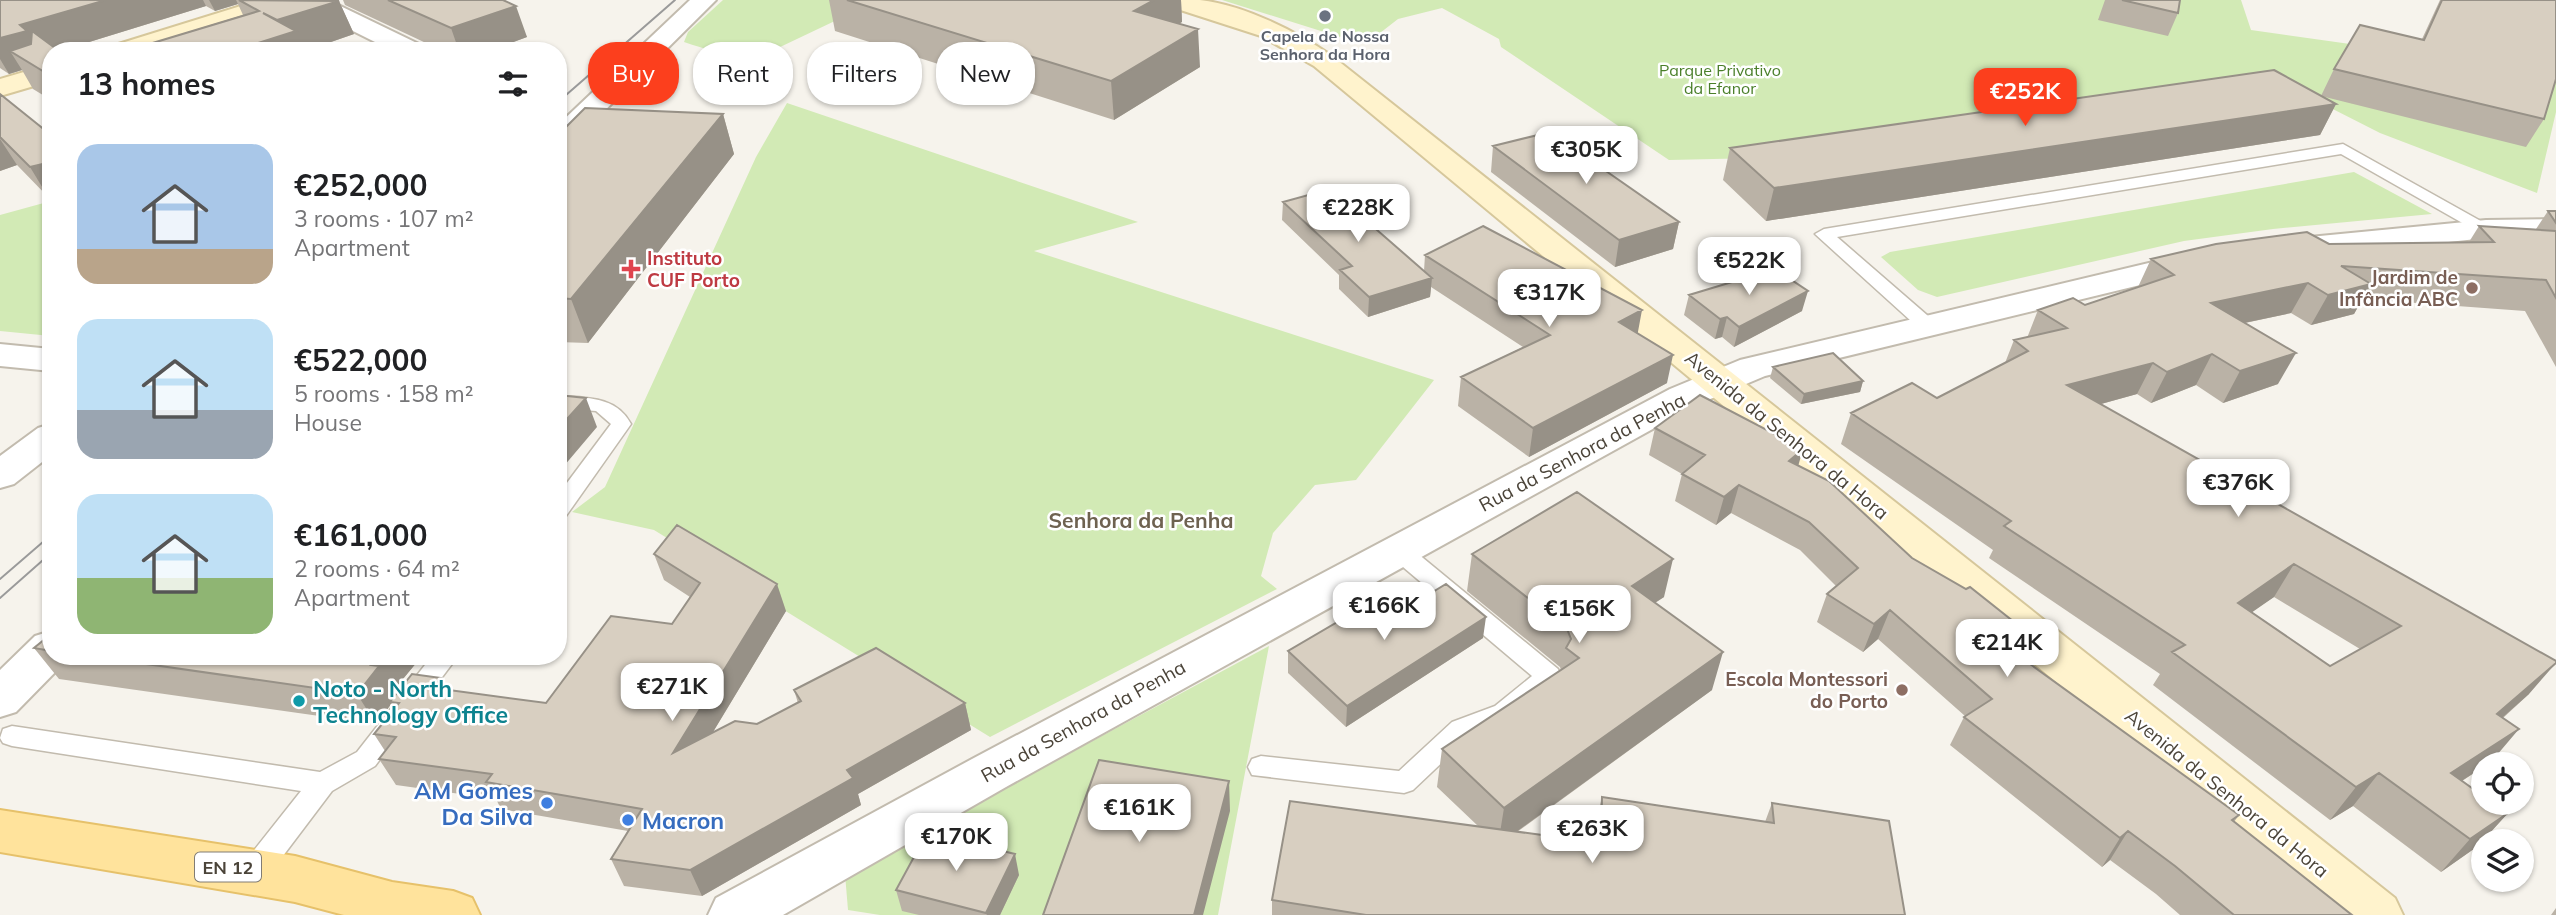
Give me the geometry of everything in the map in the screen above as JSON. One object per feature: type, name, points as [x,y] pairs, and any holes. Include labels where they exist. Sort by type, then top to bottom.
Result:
[{"type":"main road","points":[[150,42],[285,0]]},
{"type":"main road","name":"Avenida da Senhora da Hora","points":[[1173,0],[1261,26],[1315,54],[2376,915]]},
{"type":"main road","points":[[199,42],[322,2]]},
{"type":"main road","points":[[0,88],[42,75]]},
{"type":"main road","points":[[0,103],[42,91]]},
{"type":"main road","name":"EN 12","points":[[0,831],[284,888],[453,915]]},
{"type":"street","points":[[567,132],[704,0]]},
{"type":"street","points":[[186,42],[322,2],[397,42]]},
{"type":"street","name":"Rua da Senhora da Penha","points":[[734,915],[1656,411],[1753,368],[2117,280],[2237,256],[2486,229],[2556,228]]},
{"type":"street","points":[[0,355],[42,359]]},
{"type":"street","points":[[0,475],[42,443]]},
{"type":"street","points":[[6,718],[42,662]]},
{"type":"lane","points":[[1928,326],[1824,234],[2343,149],[2486,229]]},
{"type":"lane","points":[[567,403],[609,408],[618,415],[621,424],[567,499]]},
{"type":"lane","points":[[1261,767],[1404,782],[1461,729],[1504,713],[1549,677],[1398,550]]},
{"type":"lane","points":[[284,888],[323,783],[366,759],[439,665]]},
{"type":"lane","points":[[6,718],[323,783]]},
{"type":"green space","points":[[723,0],[879,0],[791,42],[693,42],[693,45],[684,42],[688,32]]},
{"type":"green space","name":"Parque Privativo da Efanor","points":[[1222,0],[2241,0],[2251,30],[2556,73],[2556,112],[2537,193],[2380,133],[2270,77],[1807,157],[1669,160],[1501,47],[1499,39],[1442,8],[1398,19],[1371,40],[1345,33],[1340,37]]},
{"type":"green space","points":[[786,105],[793,105],[1138,222],[1034,251],[1434,380],[1356,480],[1315,485],[1273,533],[1261,576],[1277,589],[990,737],[654,530],[572,512],[605,487],[756,157]]},
{"type":"green space","points":[[2354,172],[2432,214],[2273,229],[2184,241],[1937,297],[1918,290],[1881,257],[1890,252]]},
{"type":"green space","points":[[42,203],[42,335],[0,331],[0,215]]},
{"type":"green space","points":[[1269,646],[1218,915],[880,915],[848,910],[845,874]]},
{"type":"building","points":[[0,0],[106,0],[20,25],[27,31],[0,38]]},
{"type":"building","points":[[239,0],[339,1],[277,20],[263,13],[296,31],[261,42],[156,42],[259,11]]},
{"type":"building","points":[[388,0],[503,0],[516,6],[451,28]]},
{"type":"building","points":[[847,0],[1154,0],[1134,11],[1198,29],[1111,81],[1035,58],[1035,42],[984,42]]},
{"type":"building","points":[[2122,0],[2180,0],[2178,13]]},
{"type":"building","points":[[2442,0],[2556,0],[2556,79],[2544,119],[2334,69],[2360,25],[2424,40]]},
{"type":"building","points":[[32,31],[47,42],[42,42],[42,71],[10,51],[31,44]]},
{"type":"building","points":[[2274,70],[2336,104],[1774,188],[1730,148]]},
{"type":"building","points":[[0,94],[42,128],[42,164],[30,167],[0,137]]},
{"type":"building","points":[[585,108],[723,114],[571,299],[567,299],[567,126]]},
{"type":"building","points":[[1550,132],[1679,222],[1619,240],[1493,146]]},
{"type":"building","points":[[1330,189],[1432,278],[1369,297],[1340,270],[1352,266],[1283,202]]},
{"type":"building","points":[[2548,211],[2556,211],[2556,223]]},
{"type":"building","points":[[1483,226],[1642,310],[1619,322],[1673,355],[1533,428],[1461,377],[1550,335],[1425,255]]},
{"type":"building","points":[[2479,226],[2556,231],[2556,298],[2546,280],[2341,266],[2371,284],[2328,295],[2308,283],[2211,303],[2296,353],[2240,371],[2212,354],[2167,372],[2153,363],[2067,385],[2556,661],[2497,714],[2519,729],[2483,752],[2471,752],[2471,760],[2451,773],[2471,787],[2471,815],[2505,815],[2485,829],[2471,829],[2470,839],[2379,773],[2356,787],[2172,652],[2185,645],[2004,526],[2011,521],[1851,413],[1912,383],[1937,398],[2028,351],[2014,340],[2067,328],[2038,310],[2073,298],[2085,305],[2174,275],[2151,259],[2216,244],[2307,232],[2329,244],[2494,242]],"holes":[[[2294,564],[2401,626],[2330,666],[2238,603]]]},
{"type":"building","points":[[1775,269],[1808,291],[1739,327],[1727,317],[1720,319],[1689,295]]},
{"type":"building","points":[[1833,353],[1863,381],[1804,394],[1773,367]]},
{"type":"building","points":[[1700,395],[1803,449],[1789,461],[1829,481],[1912,558],[1966,589],[1970,587],[2042,644],[2019,656],[2239,815],[2232,820],[2352,915],[2234,915],[2128,831],[2120,838],[1964,717],[1992,699],[1890,610],[1874,624],[1827,594],[1858,568],[1809,522],[1739,485],[1724,497],[1682,474],[1705,455],[1655,428]]},
{"type":"building","points":[[567,396],[586,398],[567,419]]},
{"type":"building","points":[[1577,492],[1673,559],[1632,586],[1723,652],[1504,808],[1442,749],[1579,658],[1566,648],[1571,639],[1567,629],[1472,554]]},
{"type":"building","points":[[677,525],[777,584],[673,753],[735,721],[757,724],[801,701],[794,690],[876,648],[965,703],[847,770],[853,778],[690,870],[611,859],[642,809],[486,782],[492,774],[379,759],[396,737],[374,734],[399,703],[390,702],[412,674],[441,678],[434,688],[546,703],[611,616],[672,624],[700,583],[654,554]]},
{"type":"building","points":[[1446,584],[1486,617],[1347,706],[1288,651],[1346,617],[1355,624],[1403,595],[1413,604]]},
{"type":"building","points":[[42,641],[42,649],[34,648]]},
{"type":"building","points":[[153,665],[379,666],[357,694]]},
{"type":"building","points":[[1099,760],[1229,781],[1194,915],[1043,915]]},
{"type":"building","points":[[1602,797],[1774,823],[1772,803],[1889,821],[1905,915],[1366,915],[1272,900],[1290,801],[1601,843]]},
{"type":"building","points":[[927,833],[1015,854],[986,913],[896,890]]},
{"type":"tram line","points":[[567,94],[675,0]]},
{"type":"tram line","points":[[0,579],[42,543]]},
{"type":"tram line","points":[[0,598],[42,561]]},
{"type":"place","name":"Capela de Nossa Senhora da Hora","points":[[1325,16]]},
{"type":"place","name":"Instituto CUF Porto","points":[[631,269]]},
{"type":"place","name":"Jardim de Infância ABC","points":[[2472,288]]},
{"type":"place","name":"Escola Montessori do Porto","points":[[1902,690]]},
{"type":"place","name":"Noto - North Technology Office","points":[[299,701]]},
{"type":"place","name":"AM Gomes Da Silva","points":[[547,803]]},
{"type":"place","name":"Macron","points":[[628,820]]},
{"type":"district","name":"Senhora da Penha","points":[[1141,520]]}]
